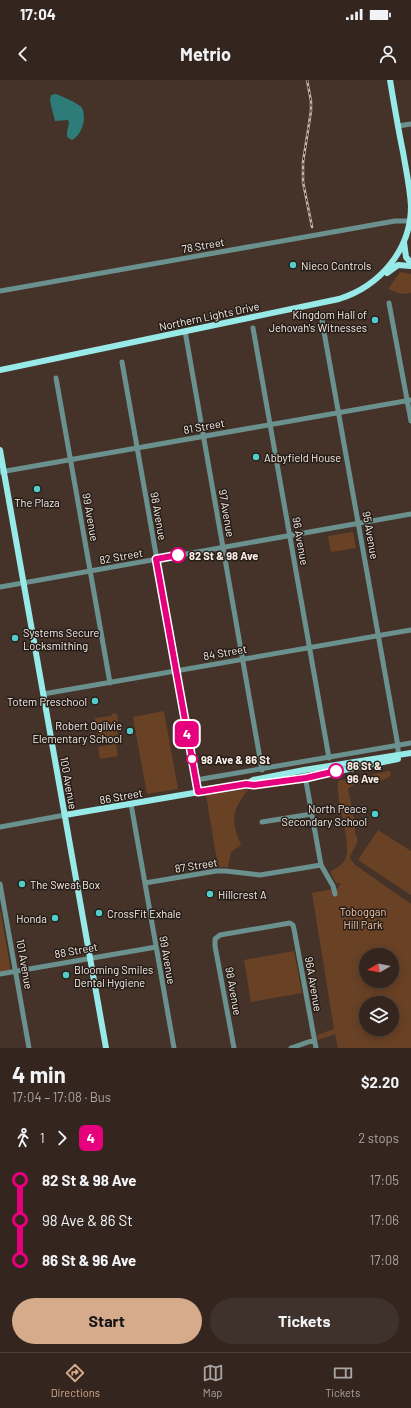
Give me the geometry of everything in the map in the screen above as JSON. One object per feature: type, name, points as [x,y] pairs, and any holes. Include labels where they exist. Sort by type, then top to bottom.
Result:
[{"type":"main road","name":"Northern Lights Drive","points":[[0,370],[339,298],[361,290],[375,280],[389,266],[397,255],[404,241],[410,210],[410,196],[390,80]]},
{"type":"main road","points":[[404,241],[406,257],[411,264]]},
{"type":"main road","points":[[397,255],[411,264]]},
{"type":"main road","points":[[375,280],[398,265],[411,264]]},
{"type":"main road","name":"100 Avenue","points":[[0,450],[2,472],[24,583],[106,1048]]},
{"type":"main road","name":"86 Street","points":[[65,815],[246,784],[254,785],[306,778],[411,753]]},
{"type":"main road","name":"86 Street","points":[[246,784],[253,780],[304,770],[398,757],[411,757]]},
{"type":"street","points":[[398,126],[411,124]]},
{"type":"street","name":"78 Street","points":[[0,291],[387,222],[409,221]]},
{"type":"street","points":[[390,303],[409,400],[411,421]]},
{"type":"street","name":"95 Avenue","points":[[321,316],[398,746],[398,757]]},
{"type":"street","name":"96 Avenue","points":[[253,328],[329,758]]},
{"type":"street","name":"97 Avenue","points":[[185,331],[262,770]]},
{"type":"street","name":"98 Avenue","points":[[122,362],[198,792]]},
{"type":"street","name":"99 Avenue","points":[[56,378],[110,683]]},
{"type":"street","name":"81 Street","points":[[2,472],[409,400]]},
{"type":"street","name":"82 Street","points":[[0,587],[411,514]]},
{"type":"street","name":"84 Street","points":[[43,694],[411,630]]},
{"type":"street","points":[[196,780],[262,770],[411,743]]},
{"type":"street","points":[[304,770],[322,864],[333,886],[335,894]]},
{"type":"street","name":"99 Avenue","points":[[131,804],[174,1048]]},
{"type":"street","points":[[262,822],[312,814]]},
{"type":"street","name":"86 Street","points":[[0,827],[65,815]]},
{"type":"street","name":"87 Street","points":[[145,883],[216,871],[260,875],[322,864]]},
{"type":"street","name":"101 Avenue","points":[[0,884],[29,1048]]},
{"type":"street","name":"96A Avenue","points":[[216,938],[220,935],[292,923],[316,1048]]},
{"type":"street","name":"98 Avenue","points":[[216,938],[215,946],[234,1048]]},
{"type":"street","name":"88 Street","points":[[0,974],[156,947]]},
{"type":"street","points":[[291,1048],[314,1040]]},
{"type":"green space","points":[[400,272],[411,274],[411,293],[401,294],[388,289]]},
{"type":"green space","points":[[353,532],[356,548],[331,552],[328,536]]},
{"type":"green space","points":[[164,711],[178,789],[147,794],[133,717]]},
{"type":"green space","points":[[113,713],[117,714],[118,721],[116,722],[118,737],[99,740],[95,718],[111,716]]},
{"type":"green space","points":[[116,744],[118,756],[100,759],[98,747]]},
{"type":"green space","name":"Toboggan Hill Park","points":[[388,771],[390,771],[391,775],[381,781],[351,786],[348,789],[354,818],[355,833],[358,840],[350,858],[354,864],[411,904],[411,1048],[338,1048],[335,1034],[318,1040],[317,1035],[334,1029],[312,893],[338,888],[341,883],[336,883],[330,872],[344,862],[347,853],[346,833],[339,800],[338,781],[356,781],[361,777]]},
{"type":"green space","points":[[249,789],[237,806],[234,817],[235,829],[241,845],[231,852],[228,867],[218,867],[206,795]]},
{"type":"green space","points":[[378,830],[411,851],[411,895],[358,860]]},
{"type":"green space","points":[[0,908],[11,972],[0,974]]},
{"type":"green space","points":[[294,951],[302,993],[251,1002],[244,960]]},
{"type":"water","points":[[56,94],[78,104],[82,108],[84,117],[83,126],[76,138],[72,140],[67,137],[68,120],[55,121],[50,101],[51,95]]},
{"type":"railway","points":[[307,80],[311,101],[311,111],[303,162],[303,182],[312,227]]},
{"type":"bus line","name":"4","points":[[178,555],[156,559],[198,792],[246,784],[254,785],[306,778],[336,771]]},
{"type":"place","name":"Nieco Controls","points":[[293,265]]},
{"type":"place","name":"Kingdom Hall of Jehovah's Witnesses","points":[[375,320]]},
{"type":"place","name":"Abbyfield House","points":[[256,457]]},
{"type":"place","name":"The Plaza","points":[[37,489]]},
{"type":"place","name":"82 St & 98 Ave","points":[[178,555]]},
{"type":"place","name":"Systems Secure Locksmithing","points":[[15,638]]},
{"type":"place","name":"Totem Preschool","points":[[95,701]]},
{"type":"place","name":"Robert Ogilvie Elementary School","points":[[130,731]]},
{"type":"place","name":"98 Ave & 86 St","points":[[192,759]]},
{"type":"place","name":"86 St & 96 Ave","points":[[336,771]]},
{"type":"place","name":"North Peace Secondary School","points":[[375,814]]},
{"type":"place","name":"The Sweat Box","points":[[22,884]]},
{"type":"place","name":"Hillcrest A","points":[[210,894]]},
{"type":"place","name":"CrossFit Exhale","points":[[99,913]]},
{"type":"place","name":"Honda","points":[[55,918]]},
{"type":"place","name":"Blooming Smiles Dental Hygiene","points":[[66,975]]}]
